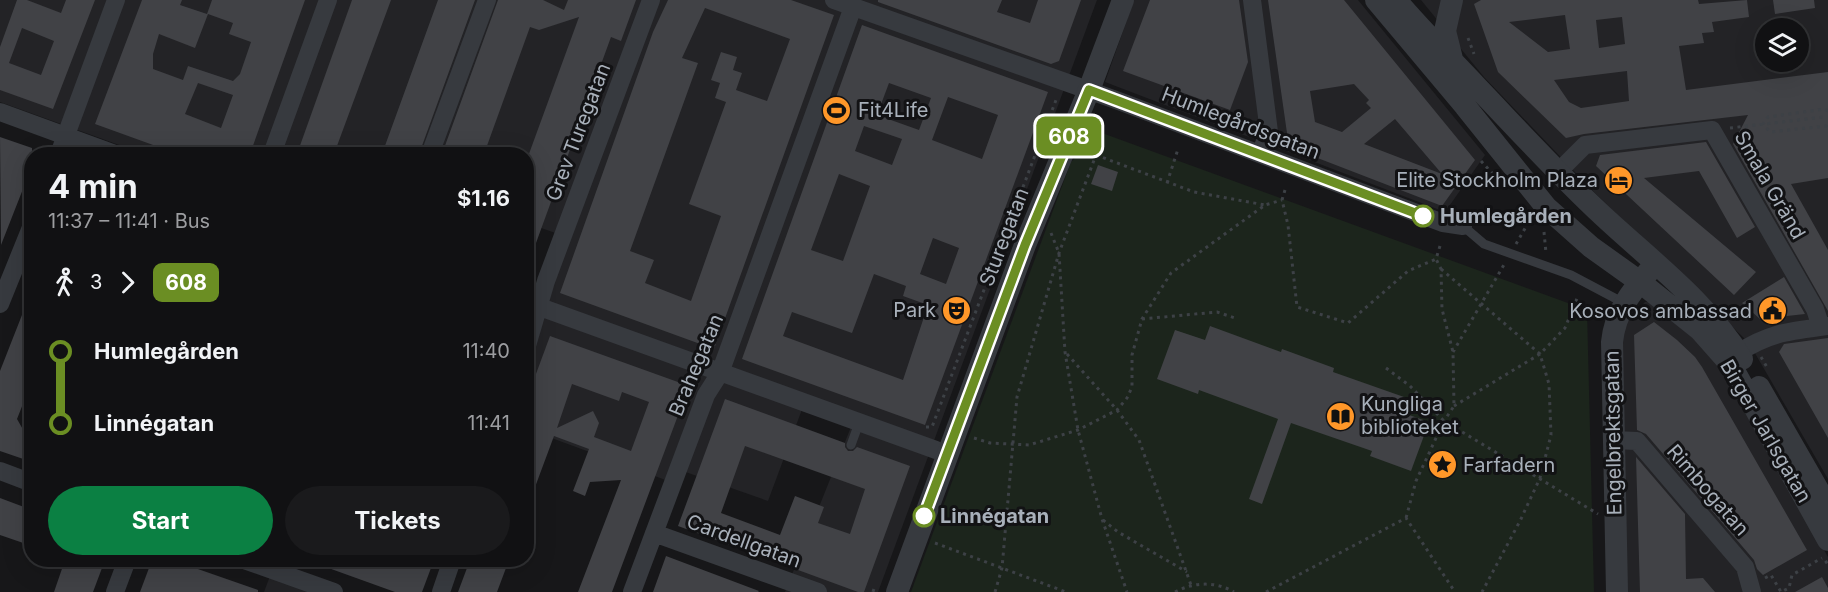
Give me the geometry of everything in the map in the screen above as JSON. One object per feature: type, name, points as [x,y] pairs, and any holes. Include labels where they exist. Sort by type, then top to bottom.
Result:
[{"type":"street","points":[[62,147],[116,0]]},
{"type":"street","points":[[275,147],[328,0]]},
{"type":"street","points":[[433,147],[487,0]]},
{"type":"street","name":"Grev Turegatan","points":[[534,303],[548,274],[651,0]]},
{"type":"street","name":"Humlegårdsgatan","points":[[834,0],[1082,88],[1443,223],[1463,226]]},
{"type":"street","name":"Sturegatan","points":[[897,592],[1082,88],[1108,0]]},
{"type":"street","name":"Sturegatan","points":[[878,591],[1082,88],[1123,0]]},
{"type":"street","points":[[1252,0],[1252,44],[1269,132],[1260,154]]},
{"type":"street","name":"Birger Jarlsgatan","points":[[1376,0],[1550,211],[1700,330],[1731,365],[1825,549]]},
{"type":"street","name":"Birger Jarlsgatan","points":[[1396,0],[1421,30],[1558,172],[1722,328],[1828,507]]},
{"type":"street","points":[[1452,0],[1445,31],[1453,61]]},
{"type":"street","name":"Brahegatan","points":[[632,592],[706,395],[720,373],[823,72],[853,7]]},
{"type":"street","points":[[0,112],[96,147]]},
{"type":"street","points":[[1532,189],[1542,189],[1585,145],[1712,127]]},
{"type":"street","name":"Smala Gränd","points":[[1712,127],[1824,327]]},
{"type":"street","points":[[0,304],[24,245]]},
{"type":"street","name":"Engelbrektsgatan","points":[[1617,592],[1612,342],[1615,323],[1624,303],[1655,264]]},
{"type":"street","points":[[534,305],[936,450]]},
{"type":"street","points":[[1738,353],[1753,343],[1772,335],[1824,327]]},
{"type":"street","name":"Rimbogatan","points":[[1613,440],[1636,441],[1745,567],[1752,592]]},
{"type":"street","points":[[0,471],[24,480]]},
{"type":"street","name":"Cardellgatan","points":[[654,533],[818,592]]},
{"type":"street","points":[[116,592],[125,567]]},
{"type":"street","points":[[264,567],[334,592]]},
{"type":"street","points":[[441,592],[450,567]]},
{"type":"lane","name":"Humlegårdsgatan","points":[[1463,226],[1484,244],[1571,275],[1624,303]]},
{"type":"lane","points":[[851,445],[859,423]]},
{"type":"path","name":"Sturegatan","points":[[918,426],[932,427],[1056,100]]},
{"type":"path","points":[[1763,124],[1768,117],[1824,109],[1828,111]]},
{"type":"path","points":[[1712,127],[1824,117]]},
{"type":"path","points":[[995,592],[1002,568],[1017,397],[1059,254],[1096,155],[1097,119]]},
{"type":"path","points":[[1763,124],[1770,132],[1826,126],[1828,123]]},
{"type":"path","points":[[1167,183],[1178,149]]},
{"type":"path","points":[[1096,155],[1194,192],[1265,205]]},
{"type":"path","points":[[1285,190],[1282,200],[1288,225],[1297,307],[1348,323],[1407,271],[1436,259]]},
{"type":"path","points":[[973,437],[990,443],[1029,446],[1078,430],[1117,410],[1127,398],[1132,387],[1132,355],[1142,319],[1171,273],[1265,205],[1282,200]]},
{"type":"path","points":[[1513,249],[1533,214]]},
{"type":"path","points":[[1544,224],[1547,261]]},
{"type":"path","points":[[1049,226],[1059,254],[1065,352],[1078,430],[1102,519],[1126,592]]},
{"type":"path","points":[[1440,246],[1436,259],[1441,269],[1540,354],[1549,384],[1551,435],[1540,478],[1482,592]]},
{"type":"path","points":[[1453,352],[1502,268]]},
{"type":"path","points":[[1441,269],[1442,309],[1453,352],[1454,406]]},
{"type":"path","points":[[1266,592],[1406,518],[1416,482],[1444,421],[1454,406],[1540,354],[1565,328],[1578,296]]},
{"type":"path","points":[[1142,319],[1217,312],[1235,318]]},
{"type":"path","points":[[1065,352],[1117,410],[1139,440],[1191,585]]},
{"type":"path","points":[[1386,368],[1410,386],[1444,421],[1598,515]]},
{"type":"path","points":[[1406,518],[1455,592]]},
{"type":"path","points":[[1102,519],[1119,532],[1188,573]]},
{"type":"path","points":[[925,540],[1066,592]]},
{"type":"path","points":[[1764,578],[1771,575],[1781,592],[1789,588],[1792,575],[1825,549]]},
{"type":"path","points":[[1175,592],[1191,585],[1212,584],[1234,592]]},
{"type":"path","points":[[1222,592],[1224,587]]},
{"type":"shaded area","points":[[0,0],[1097,0],[878,592],[785,592],[853,422],[804,404],[768,501],[677,469],[671,482],[534,432],[534,322],[564,236],[534,225],[534,147],[125,147],[0,102]]},
{"type":"shaded area","points":[[1134,0],[1358,0],[1485,155],[1445,212],[1105,82]]},
{"type":"shaded area","points":[[1421,0],[1828,0],[1828,479],[1749,343],[1595,193],[1484,77]]},
{"type":"shaded area","name":"Humlegården","points":[[1102,133],[1587,310],[1594,592],[911,592],[1071,162]]},
{"type":"shaded area","points":[[1645,302],[1654,302],[1695,334],[1721,367],[1828,557],[1828,592],[1626,592],[1622,327]]},
{"type":"shaded area","points":[[270,567],[298,567],[295,576],[339,592],[264,592],[273,568]]},
{"type":"building","points":[[17,0],[27,0],[61,13],[66,0],[95,0],[53,109],[0,90],[0,47]],"holes":[[[22,28],[54,41],[41,75],[9,63]]]},
{"type":"building","points":[[142,0],[182,0],[180,5],[207,14],[212,0],[305,0],[252,147],[159,147],[95,124]],"holes":[[[208,14],[233,23],[229,34],[251,42],[240,74],[233,81],[188,66],[183,80],[153,69],[153,54],[159,34],[195,48]],[[198,83],[233,95],[221,128],[185,114]]]},
{"type":"building","points":[[352,0],[391,0],[337,147],[300,147]]},
{"type":"building","points":[[438,0],[475,0],[422,147],[385,147]]},
{"type":"building","points":[[498,0],[543,0],[564,10],[568,0],[636,0],[621,41],[611,37],[534,249],[534,147],[531,147],[579,17],[539,30],[530,27],[487,147],[445,147]]},
{"type":"building","points":[[668,0],[791,0],[834,15],[714,349],[560,293],[653,32]],"holes":[[[705,8],[790,39],[767,101],[736,90],[742,73],[733,70],[737,57],[721,52],[711,80],[720,83],[715,98],[726,102],[689,204],[721,216],[691,301],[645,283],[654,260],[630,251],[698,63],[682,58]]]},
{"type":"building","points":[[878,0],[1002,0],[997,12],[1030,23],[1038,0],[1081,0],[1059,61],[1051,64],[878,2]]},
{"type":"building","points":[[1150,0],[1239,0],[1248,62],[1230,110],[1123,71]]},
{"type":"building","points":[[1268,0],[1344,0],[1475,160],[1442,206],[1289,147]],"holes":[[[1354,84],[1369,100],[1366,103],[1371,108],[1342,132],[1315,122],[1310,91]],[[1395,119],[1442,174],[1364,144]]]},
{"type":"building","points":[[1481,0],[1698,0],[1699,4],[1747,0],[1749,17],[1712,22],[1714,32],[1702,33],[1704,43],[1679,46],[1686,90],[1828,72],[1828,178],[1791,184],[1828,250],[1828,311],[1733,144],[1748,115],[1566,138],[1498,72],[1474,4]],"holes":[[[1565,15],[1570,49],[1548,52],[1509,22]],[[1622,17],[1625,44],[1599,48],[1596,20]],[[1627,71],[1629,101],[1581,108],[1569,102],[1554,80]]]},
{"type":"building","points":[[1773,0],[1814,0],[1815,8],[1775,14]]},
{"type":"building","points":[[862,25],[1048,92],[925,425],[742,359]],"holes":[[[889,83],[931,98],[919,130],[877,115]],[[948,97],[998,115],[982,159],[932,140]],[[864,126],[902,139],[892,165],[855,151]],[[839,174],[870,186],[843,261],[811,250]],[[933,238],[959,248],[946,284],[920,274]],[[874,274],[906,286],[903,296],[928,305],[903,380],[783,336],[792,312],[852,333]]]},
{"type":"building","points":[[0,137],[29,147],[24,147],[24,186],[1,245]]},
{"type":"building","points":[[1706,142],[1755,227],[1737,238],[1699,171],[1644,178],[1756,272],[1734,295],[1596,166],[1600,155]]},
{"type":"building","points":[[1098,165],[1118,172],[1112,191],[1091,184]]},
{"type":"building","points":[[1784,277],[1805,314],[1760,319],[1742,303]]},
{"type":"building","points":[[24,310],[24,401],[17,419],[24,431],[24,459],[0,451],[0,371]]},
{"type":"building","points":[[1654,322],[1677,340],[1702,367],[1807,550],[1763,575],[1757,569],[1754,560],[1646,434],[1637,430],[1634,335]]},
{"type":"building","name":"Kungliga biblioteket","points":[[1210,326],[1281,352],[1282,349],[1334,368],[1333,372],[1404,397],[1398,411],[1429,422],[1411,471],[1370,456],[1372,451],[1291,423],[1262,504],[1249,499],[1278,419],[1199,390],[1198,394],[1157,379],[1175,330],[1205,340]]},
{"type":"building","points":[[550,336],[689,386],[612,592],[578,592],[621,480],[590,482],[585,496],[573,491],[589,449],[554,436],[534,490],[534,379]],"holes":[[[572,384],[619,401],[622,392],[649,402],[631,451],[594,437],[599,423],[593,411],[557,428]]]},
{"type":"building","points":[[1828,338],[1828,438],[1779,352],[1784,344]]},
{"type":"building","points":[[725,399],[845,443],[848,451],[853,451],[857,447],[910,466],[864,592],[858,592],[678,526]],"holes":[[[745,446],[865,489],[850,534],[818,523],[824,507],[795,496],[780,535],[721,513]]]},
{"type":"building","points":[[1636,457],[1685,514],[1686,579],[1703,578],[1715,592],[1640,592]]},
{"type":"building","points":[[0,498],[24,507],[24,543],[0,535]]},
{"type":"building","points":[[666,556],[759,591],[653,592]]},
{"type":"building","points":[[63,567],[102,567],[93,592],[54,592]]},
{"type":"building","points":[[149,567],[192,567],[258,590],[258,592],[140,592]]},
{"type":"building","points":[[326,567],[431,567],[422,592],[395,592]]},
{"type":"building","points":[[467,567],[506,567],[497,592],[458,592]]},
{"type":"building","points":[[1822,577],[1828,592],[1795,592]]},
{"type":"bus line","name":"608","points":[[924,516],[1025,245],[1089,90],[1423,216]]},
{"type":"place","name":"Fit4Life","points":[[837,110]]},
{"type":"place","name":"Elite Stockholm Plaza","points":[[1619,180]]},
{"type":"place","name":"Humlegården","points":[[1423,216]]},
{"type":"place","name":"Park","points":[[957,310]]},
{"type":"place","name":"Kosovos ambassad","points":[[1773,311]]},
{"type":"place","name":"Kungliga biblioteket","points":[[1340,416]]},
{"type":"place","name":"Farfadern","points":[[1442,465]]},
{"type":"place","name":"Linnégatan","points":[[924,516]]}]
